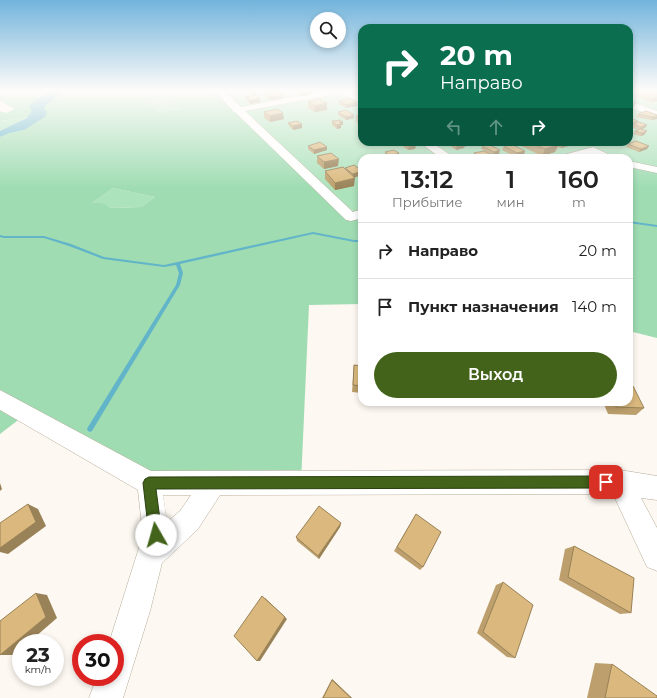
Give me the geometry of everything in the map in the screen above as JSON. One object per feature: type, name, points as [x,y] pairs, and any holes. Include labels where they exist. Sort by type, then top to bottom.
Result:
[{"type":"street","points":[[252,124],[351,216],[358,214]]},
{"type":"street","points":[[430,146],[443,154]]},
{"type":"street","points":[[584,146],[600,154]]},
{"type":"street","points":[[578,154],[593,150]]},
{"type":"street","points":[[633,165],[657,170]]},
{"type":"street","points":[[0,399],[145,480],[214,483],[620,482],[657,488]]},
{"type":"street","points":[[124,645],[156,535],[145,480]]},
{"type":"street","points":[[620,482],[657,557]]},
{"type":"street","points":[[151,555],[189,520],[214,483]]},
{"type":"street","points":[[106,698],[110,686]]},
{"type":"green space","points":[[0,124],[17,124],[11,127],[0,131]]},
{"type":"green space","points":[[30,124],[253,124],[351,216],[358,214],[358,304],[309,305],[301,483],[175,483],[26,414],[0,434],[0,137],[24,130]],"holes":[[[113,188],[155,197],[141,207],[109,208],[103,204],[92,203]]]},
{"type":"green space","points":[[253,124],[358,124],[358,146],[633,146],[633,124],[657,124],[657,170],[633,165],[633,154],[358,154],[358,214],[351,217]]},
{"type":"green space","points":[[633,165],[657,170],[657,338],[633,332]]},
{"type":"green space","points":[[113,188],[155,197],[141,207],[108,208],[92,203]]},
{"type":"water","points":[[15,124],[34,124],[24,130],[0,137],[0,131]]},
{"type":"building","points":[[289,124],[302,124],[293,126]]},
{"type":"building","points":[[633,124],[643,124],[647,125],[641,127]]},
{"type":"building","points":[[640,129],[647,131],[642,133],[635,131]]},
{"type":"building","points":[[636,141],[649,146],[641,149],[633,146],[633,142]]},
{"type":"building","points":[[320,142],[327,147],[314,150],[308,146]]},
{"type":"building","points":[[482,146],[492,146],[500,150],[494,152]]},
{"type":"building","points":[[504,146],[515,146],[525,151],[517,153]]},
{"type":"building","points":[[539,146],[555,146],[545,149]]},
{"type":"building","points":[[394,150],[399,153],[388,154],[385,152]]},
{"type":"building","points":[[484,151],[490,154],[476,154],[474,153]]},
{"type":"building","points":[[331,153],[339,159],[324,162],[317,156]]},
{"type":"building","points":[[354,165],[358,168],[358,172],[353,174],[345,168]]},
{"type":"building","points":[[343,167],[355,178],[335,183],[325,171]]},
{"type":"building","points":[[354,365],[358,366],[358,386],[353,385]]},
{"type":"building","points":[[633,386],[644,408],[616,407],[633,406]]},
{"type":"building","points":[[28,504],[36,522],[0,548],[0,523]]},
{"type":"building","points":[[319,506],[341,523],[318,556],[296,537]]},
{"type":"building","points":[[416,514],[441,532],[423,567],[397,547]]},
{"type":"building","points":[[574,546],[634,578],[631,613],[568,577]]},
{"type":"building","points":[[503,582],[533,605],[515,658],[483,632]]},
{"type":"building","points":[[36,593],[46,617],[25,634],[12,634],[12,645],[0,655],[0,621]]},
{"type":"building","points":[[262,596],[285,617],[257,661],[234,636]]},
{"type":"building","points":[[612,664],[657,696],[657,698],[605,698]]},
{"type":"building","points":[[332,680],[351,698],[323,698]]},
{"type":"waterway","points":[[633,223],[657,226]]},
{"type":"waterway","points":[[0,236],[44,237],[103,258],[164,266],[313,233],[358,241]]},
{"type":"waterway","points":[[90,429],[178,285],[181,273],[178,263]]},
{"type":"route","points":[[156,535],[149,483],[606,482]]}]
